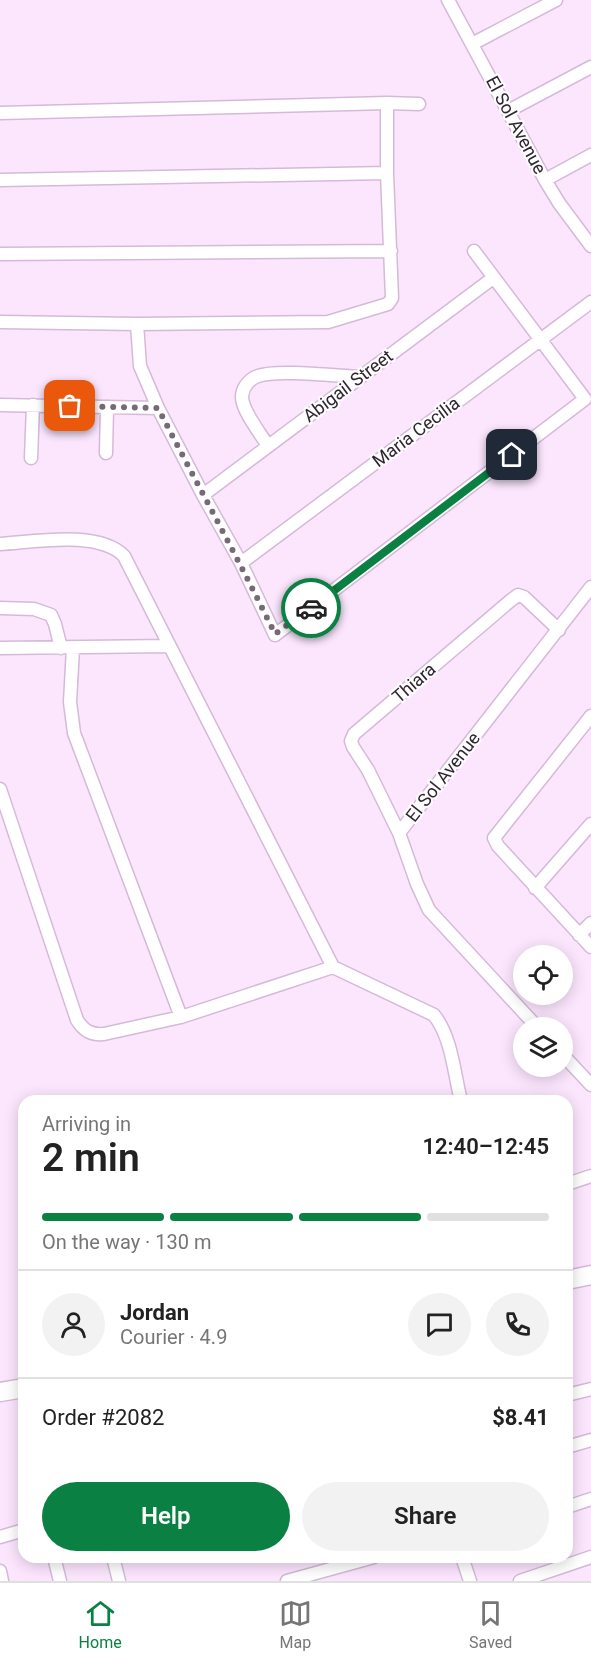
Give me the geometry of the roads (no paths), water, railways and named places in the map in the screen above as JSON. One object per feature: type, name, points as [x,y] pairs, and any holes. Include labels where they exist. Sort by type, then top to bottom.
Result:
[{"type":"street","name":"El Sol Avenue","points":[[448,0],[545,180],[591,246]]},
{"type":"street","points":[[472,44],[556,0]]},
{"type":"street","points":[[508,111],[591,67]]},
{"type":"street","points":[[0,322],[137,324],[328,322],[381,308],[392,298],[387,174],[387,103]]},
{"type":"street","points":[[0,113],[419,104]]},
{"type":"street","points":[[545,180],[591,155]]},
{"type":"street","points":[[0,180],[387,174]]},
{"type":"street","points":[[0,254],[391,251]]},
{"type":"street","points":[[137,324],[140,366],[158,408],[241,563],[275,634],[585,399],[474,251]]},
{"type":"street","name":"Abigail Street","points":[[203,495],[493,278]]},
{"type":"street","name":"Maria Cecilia","points":[[241,563],[591,302]]},
{"type":"street","points":[[268,446],[244,406],[242,395],[246,384],[256,376],[273,373],[360,377]]},
{"type":"street","points":[[0,405],[158,408]]},
{"type":"street","points":[[31,459],[33,405]]},
{"type":"street","points":[[106,453],[107,407]]},
{"type":"street","points":[[0,544],[88,539],[117,549],[124,556],[333,967],[434,1016],[441,1024],[446,1038],[460,1095]]},
{"type":"street","name":"El Sol Avenue","points":[[528,1017],[429,910],[399,833],[591,587]]},
{"type":"street","name":"Thiara","points":[[399,833],[368,770],[353,747],[351,741],[354,734],[519,595],[559,630]]},
{"type":"street","points":[[0,608],[34,609],[51,615],[67,648],[74,733],[181,1017]]},
{"type":"street","points":[[0,648],[169,646]]},
{"type":"street","points":[[591,716],[494,838],[498,846],[591,947]]},
{"type":"street","points":[[0,789],[77,1020],[81,1026],[95,1034],[181,1017],[333,967]]},
{"type":"street","points":[[536,888],[591,824]]},
{"type":"street","points":[[579,935],[591,923]]},
{"type":"street","points":[[573,1066],[591,1085]]},
{"type":"street","points":[[573,1182],[591,1176]]},
{"type":"street","points":[[573,1279],[591,1275]]},
{"type":"street","points":[[0,1392],[18,1389]]},
{"type":"street","points":[[573,1394],[591,1389]]},
{"type":"street","points":[[573,1445],[591,1440]]},
{"type":"street","points":[[573,1505],[591,1499]]},
{"type":"street","points":[[0,1538],[18,1532]]},
{"type":"street","points":[[520,1581],[591,1557]]},
{"type":"street","points":[[56,1563],[60,1581]]},
{"type":"street","points":[[115,1563],[119,1581]]},
{"type":"street","points":[[287,1581],[352,1563]]},
{"type":"street","points":[[464,1563],[470,1581]]},
{"type":"street","points":[[0,1571],[2,1581]]}]
